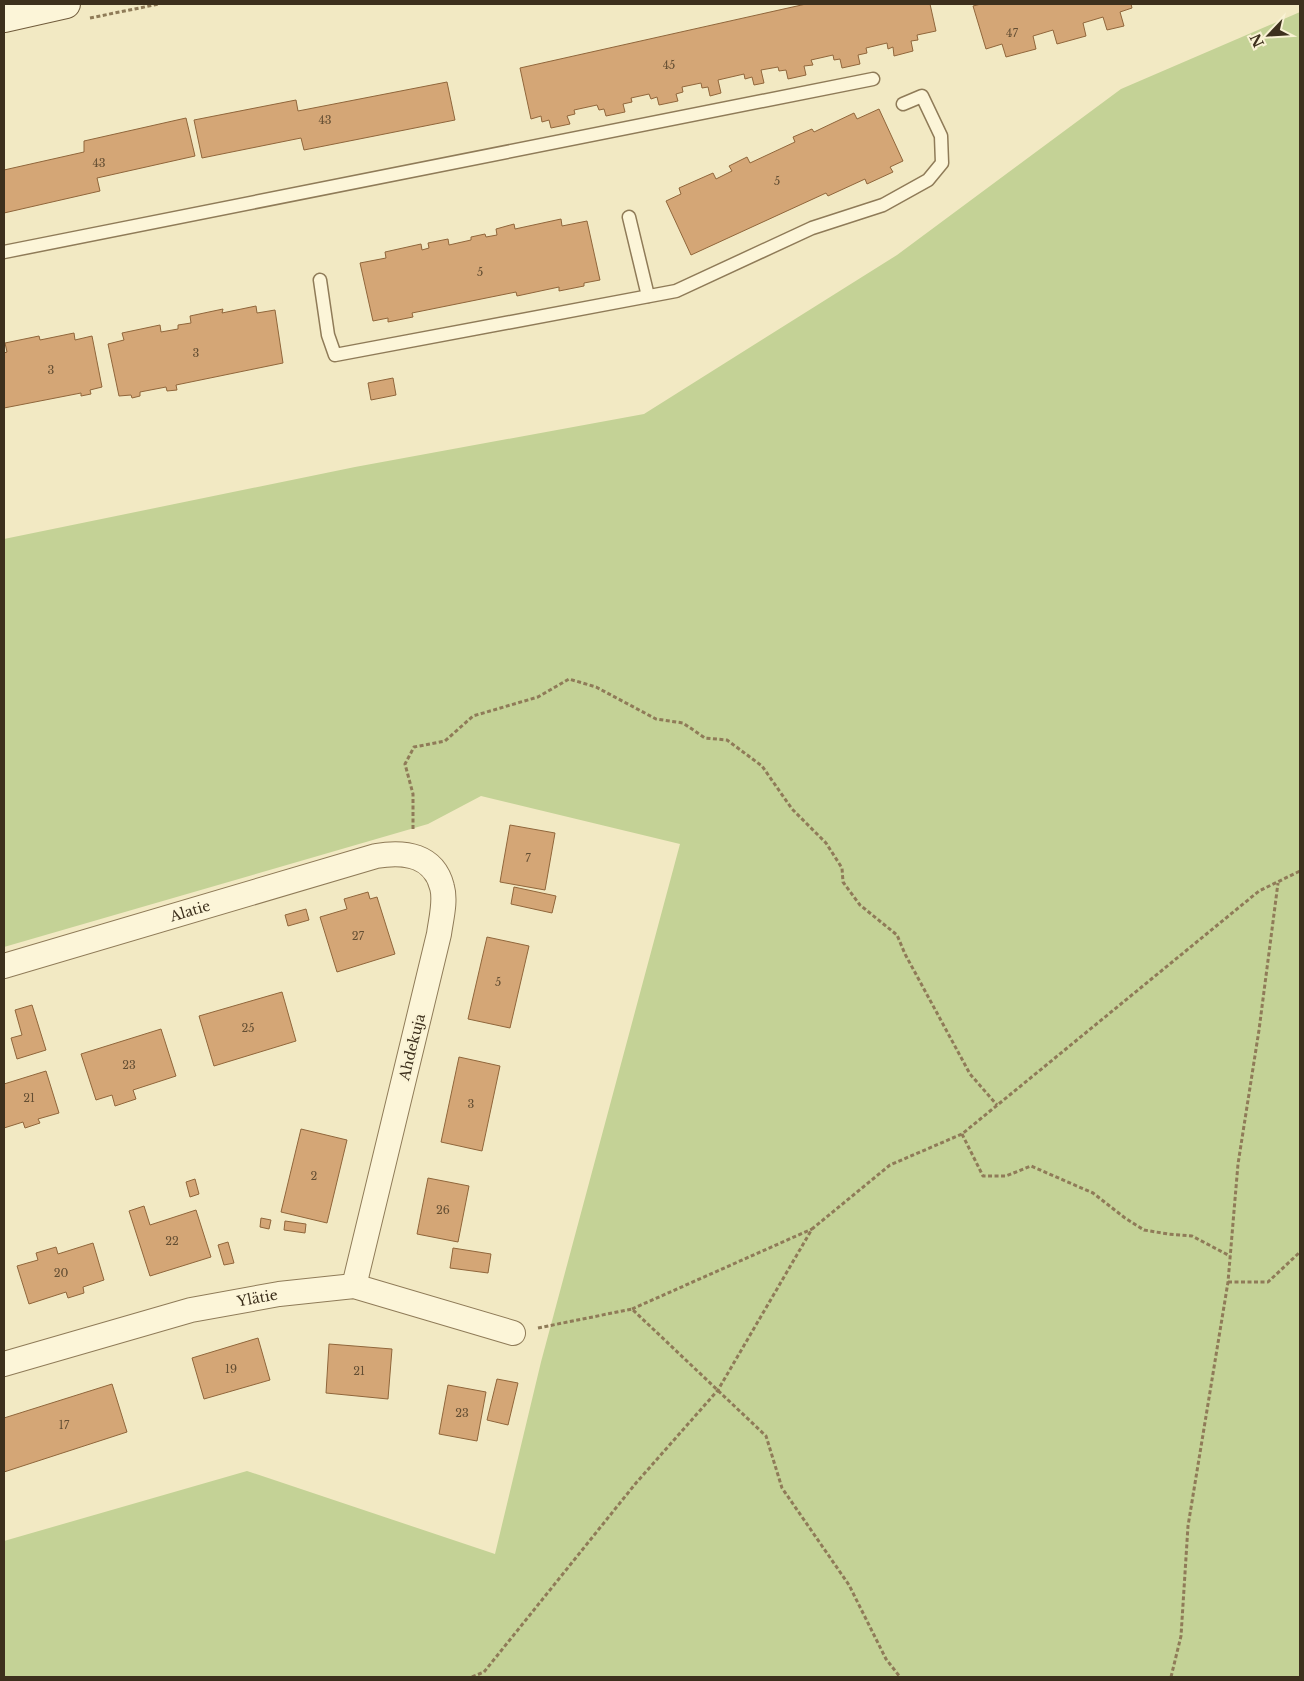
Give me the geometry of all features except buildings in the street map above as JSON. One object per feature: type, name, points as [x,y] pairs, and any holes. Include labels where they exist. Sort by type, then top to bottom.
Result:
[{"type":"street","points":[[4,18],[30,8],[66,4]]},
{"type":"street","name":"Ahdekuja","points":[[354,1286],[439,934],[443,906],[443,888],[436,871],[426,861],[412,856],[392,853],[376,856]]},
{"type":"street","name":"Alatie","points":[[4,966],[376,856]]},
{"type":"street","name":"Ylätie","points":[[4,1364],[191,1310],[279,1294],[354,1286],[513,1333]]},
{"type":"lane","points":[[4,252],[873,79]]},
{"type":"lane","points":[[320,280],[328,335],[334,355],[676,291],[812,228],[883,205],[928,180],[942,163],[941,136],[922,96],[902,104]]},
{"type":"lane","points":[[630,217],[648,296]]},
{"type":"path","points":[[412,856],[413,794],[405,764],[414,747],[445,741],[473,716],[538,697],[570,679],[596,688],[656,719],[683,723],[705,738],[727,740],[762,766],[792,809],[826,843],[842,868],[844,882],[860,905],[897,935],[905,954],[970,1074],[997,1105]]},
{"type":"path","points":[[513,1333],[632,1309],[812,1229],[890,1165],[962,1134],[1259,891],[1300,871]]},
{"type":"path","points":[[1171,1677],[1181,1636],[1188,1526],[1228,1282],[1238,1164],[1259,1030],[1278,883]]},
{"type":"path","points":[[962,1134],[983,1176],[1006,1176],[1031,1166],[1093,1193],[1144,1230],[1192,1236],[1230,1256]]},
{"type":"path","points":[[472,1677],[484,1672],[636,1483],[718,1390],[812,1229]]},
{"type":"path","points":[[1228,1282],[1268,1282],[1300,1252]]},
{"type":"path","points":[[632,1309],[766,1436],[782,1488],[850,1585],[886,1659],[900,1677]]},
{"type":"green space","points":[[1300,12],[1300,1677],[4,1677],[4,1541],[247,1471],[495,1554],[541,1362],[680,844],[481,796],[428,824],[4,947],[4,539],[355,467],[644,414],[897,255],[1121,89]]}]
